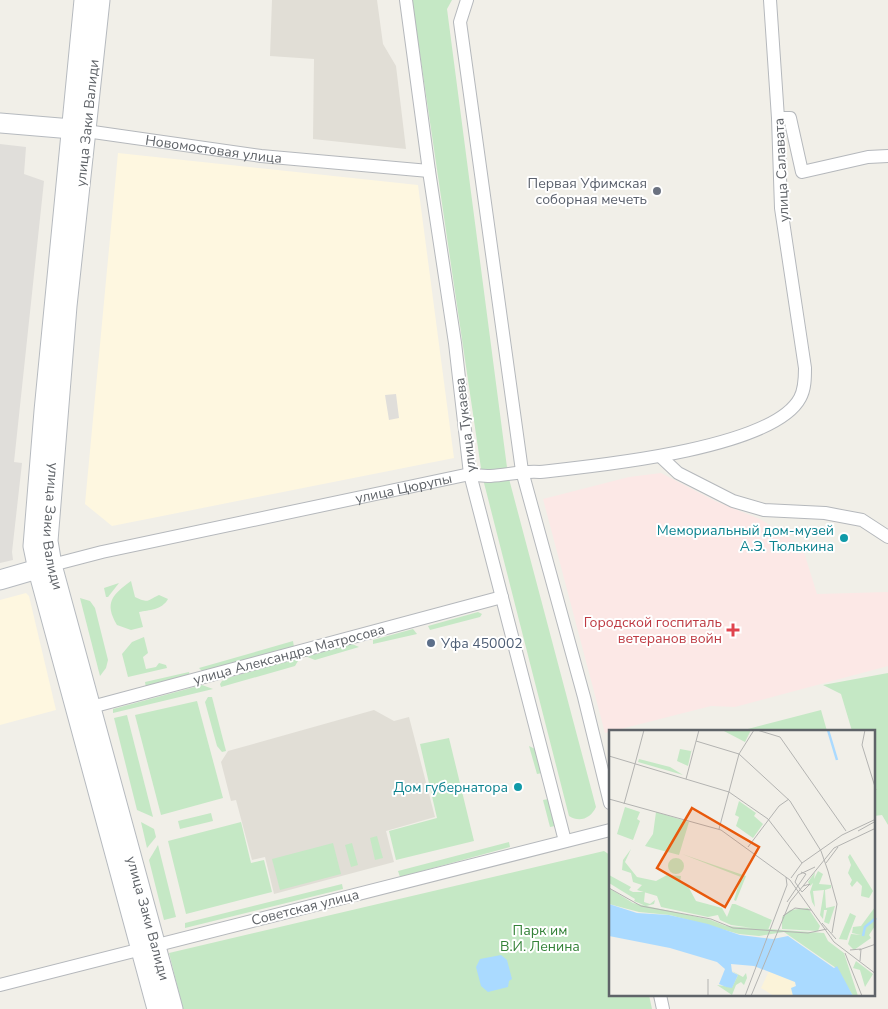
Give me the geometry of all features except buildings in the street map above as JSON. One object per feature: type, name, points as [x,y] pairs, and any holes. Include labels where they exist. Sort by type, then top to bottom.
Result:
[{"type":"main road","name":"улица Заки Валиди","points":[[84,0],[79,130],[45,568],[148,947],[157,1009]]},
{"type":"main road","name":"улица Заки Валиди","points":[[79,130],[100,0]]},
{"type":"main road","name":"Новомостовая улица","points":[[0,123],[79,130]]},
{"type":"main road","name":"улица Цюрупы","points":[[0,580],[45,568]]},
{"type":"main road","name":"улица Заки Валиди","points":[[148,947],[174,1009]]},
{"type":"street","name":"улица Тукаева","points":[[406,0],[428,171],[464,416],[470,474],[565,841]]},
{"type":"street","points":[[468,0],[460,22],[522,471],[584,697],[609,799]]},
{"type":"street","name":"улица Салавата","points":[[770,0],[778,118],[781,208],[805,368],[805,383],[800,399]]},
{"type":"street","points":[[778,118],[790,118],[802,172],[868,157],[888,156]]},
{"type":"street","name":"Новомостовая улица","points":[[79,130],[261,156],[428,171]]},
{"type":"street","name":"улица Цюрупы","points":[[45,568],[84,556],[470,474],[488,478],[522,471],[540,472],[661,457],[720,443],[766,425],[786,413],[800,399]]},
{"type":"street","points":[[661,457],[678,473],[742,504],[764,510],[825,512],[862,520],[888,537]]},
{"type":"street","name":"улица Александра Матросова","points":[[83,709],[502,597]]},
{"type":"street","name":"Советская улица","points":[[0,985],[609,830]]},
{"type":"street","points":[[660,996],[664,1009]]},
{"type":"shaded area","points":[[272,0],[377,0],[383,44],[396,66],[406,149],[313,139],[314,59],[270,56]]},
{"type":"shaded area","points":[[0,144],[26,147],[24,174],[44,181],[14,462],[22,463],[12,552],[13,560],[0,563]]},
{"type":"shaded area","points":[[118,153],[418,185],[454,458],[112,526],[85,504]]},
{"type":"shaded area","points":[[396,394],[399,418],[389,420],[385,395]]},
{"type":"shaded area","name":"Городской госпиталь ветеранов войн","points":[[661,473],[715,501],[760,519],[802,546],[817,594],[888,592],[888,666],[735,707],[711,706],[617,730],[609,730],[609,732],[605,733],[543,499],[629,477]]},
{"type":"shaded area","points":[[26,593],[29,596],[56,710],[0,725],[0,600]]},
{"type":"shaded area","points":[[374,710],[394,721],[409,717],[435,817],[386,831],[394,862],[274,894],[265,857],[252,860],[236,800],[231,801],[221,762],[228,751]]},
{"type":"green space","points":[[412,0],[452,0],[447,9],[508,475],[596,807],[588,817],[581,819],[569,816],[482,475]]},
{"type":"green space","points":[[131,581],[135,597],[146,601],[159,595],[168,599],[159,607],[139,612],[143,627],[131,630],[117,625],[111,611],[111,605],[115,595]]},
{"type":"green space","points":[[119,583],[108,597],[106,597],[104,588]]},
{"type":"green space","points":[[80,598],[90,601],[95,608],[108,660],[106,668],[100,676]]},
{"type":"green space","points":[[478,612],[482,614],[480,617],[430,630],[428,626]]},
{"type":"green space","points":[[413,629],[417,634],[373,644],[373,640]]},
{"type":"green space","points":[[144,637],[148,653],[143,657],[146,669],[156,667],[159,663],[166,665],[167,668],[128,677],[122,654],[132,642]]},
{"type":"green space","points":[[293,641],[294,647],[203,672],[199,668]]},
{"type":"green space","points":[[352,644],[359,647],[315,660],[305,656]]},
{"type":"green space","points":[[295,659],[298,661],[295,666],[221,687],[222,681],[231,677]]},
{"type":"green space","points":[[189,672],[190,677],[146,688],[145,682]]},
{"type":"green space","points":[[888,673],[888,825],[882,815],[876,816],[876,730],[852,730],[841,694],[823,685]]},
{"type":"green space","points":[[202,685],[213,689],[113,713],[113,709]]},
{"type":"green space","points":[[208,697],[212,697],[226,751],[222,752],[217,746],[205,702]]},
{"type":"green space","points":[[197,701],[223,798],[161,815],[135,715]]},
{"type":"green space","points":[[821,710],[827,730],[744,730]]},
{"type":"green space","points":[[127,715],[153,817],[137,810],[114,718]]},
{"type":"green space","points":[[449,738],[474,841],[396,860],[389,831],[437,818],[420,744]]},
{"type":"green space","points":[[529,746],[535,749],[542,773],[537,774]]},
{"type":"green space","points":[[548,799],[555,826],[550,827],[543,800]]},
{"type":"green space","points":[[211,813],[213,821],[180,829],[178,821]]},
{"type":"green space","points":[[141,822],[154,829],[156,837],[147,848]]},
{"type":"green space","points":[[241,822],[251,863],[264,860],[272,892],[186,914],[168,841]]},
{"type":"green space","points":[[377,836],[383,858],[375,860],[370,838]]},
{"type":"green space","points":[[509,842],[510,847],[400,877],[398,871]]},
{"type":"green space","points":[[333,843],[341,874],[280,890],[272,859]]},
{"type":"green space","points":[[352,843],[358,865],[351,867],[345,845]]},
{"type":"green space","points":[[158,845],[176,917],[164,920],[149,860]]},
{"type":"green space","name":"Парк им В.И. Ленина","points":[[604,851],[609,854],[609,996],[649,996],[652,1009],[183,1009],[169,953]]},
{"type":"green space","points":[[342,884],[343,889],[185,928],[185,923]]},
{"type":"water","points":[[501,955],[507,960],[512,979],[509,981],[508,987],[488,992],[481,986],[476,967],[480,959]]},
{"type":"place","name":"Первая Уфимская соборная мечеть","points":[[657,191]]},
{"type":"place","name":"Мемориальный дом-музей А.Э. Тюлькина","points":[[844,538]]},
{"type":"place","name":"Городской госпиталь ветеранов войн","points":[[733,630]]},
{"type":"place","name":"Уфа 450002","points":[[431,643]]},
{"type":"place","name":"Дом губернатора","points":[[518,787]]}]
